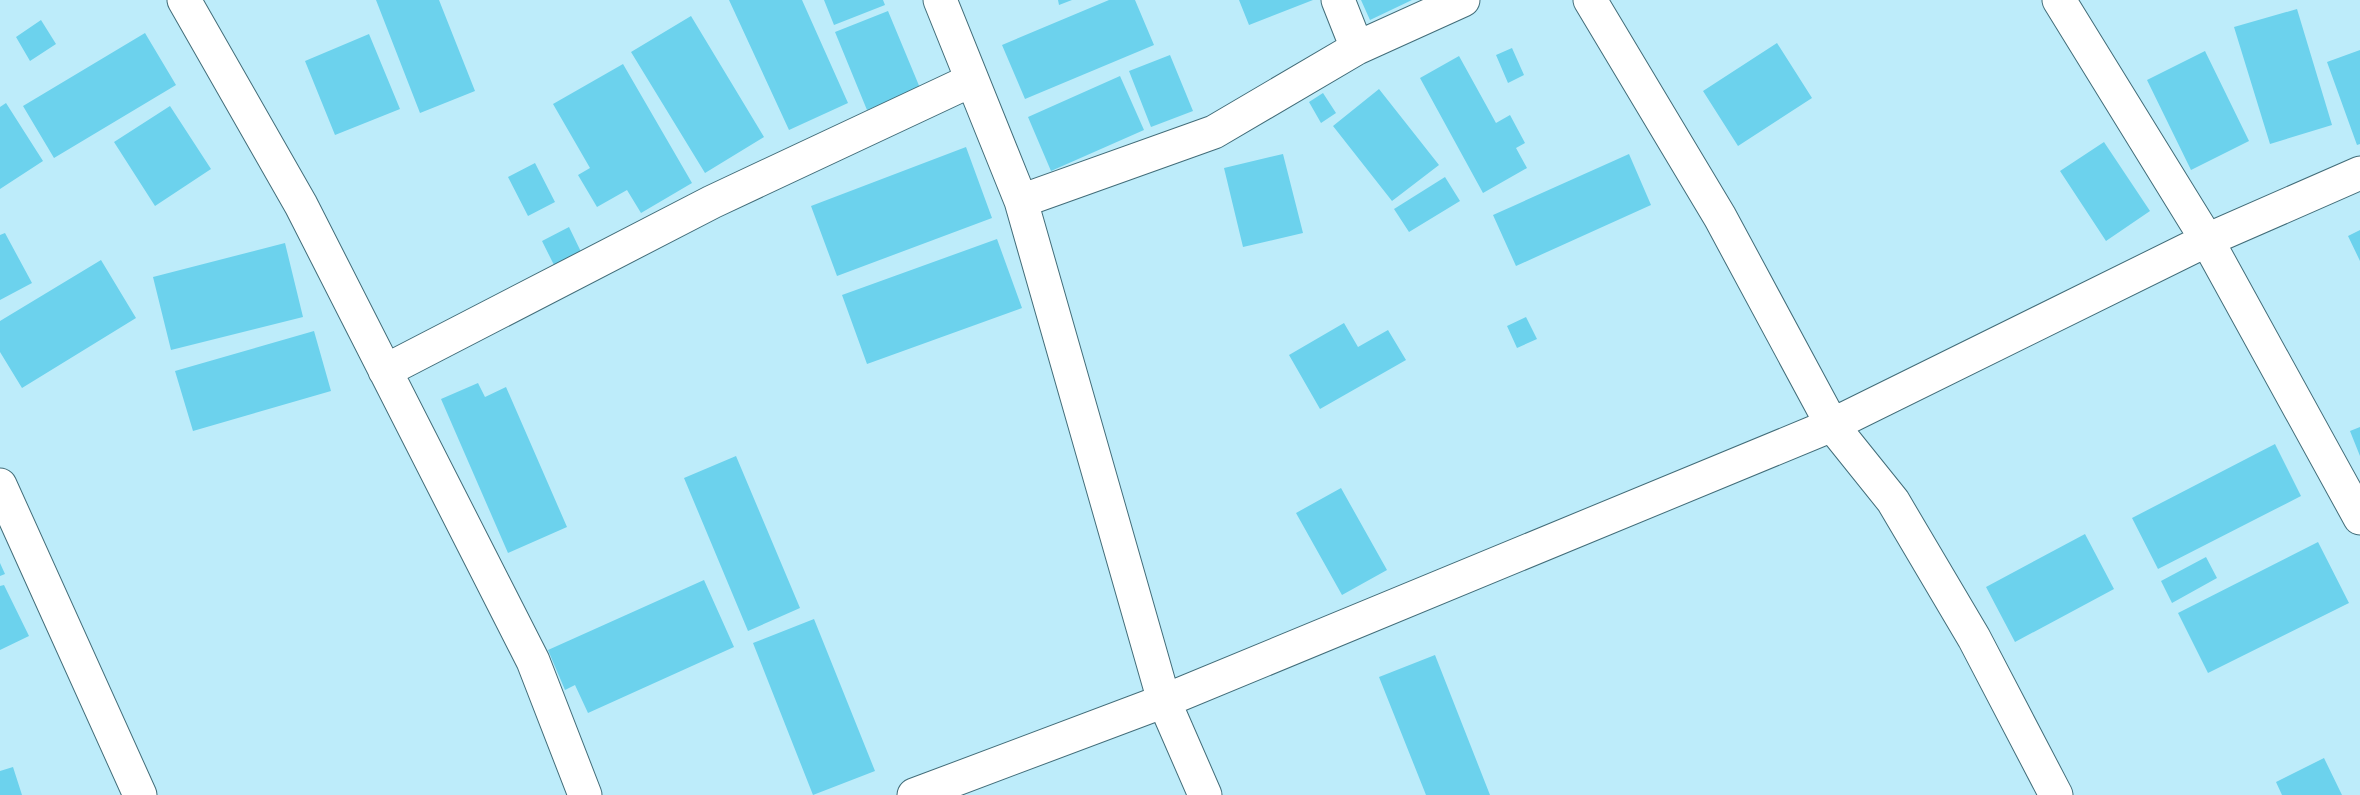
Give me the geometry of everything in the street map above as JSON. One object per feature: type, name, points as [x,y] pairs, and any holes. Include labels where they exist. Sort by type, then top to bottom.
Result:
[{"type":"street","points":[[184,0],[301,205],[534,661],[585,795]]},
{"type":"street","points":[[940,0],[1021,201],[1164,701],[1205,795]]},
{"type":"street","points":[[1338,0],[1357,48]]},
{"type":"street","points":[[1021,201],[1214,132],[1357,48],[1463,0]]},
{"type":"street","points":[[1590,0],[1720,217],[1832,425],[1893,501],[1974,638],[2056,795]]},
{"type":"street","points":[[2059,0],[2207,240],[2360,518]]},
{"type":"street","points":[[385,371],[712,202],[972,80]]},
{"type":"street","points":[[914,795],[1164,701],[1832,425],[2207,240],[2360,173]]},
{"type":"street","points":[[0,485],[140,795]]},
{"type":"building","points":[[376,0],[439,0],[475,91],[420,113]]},
{"type":"building","points":[[729,0],[802,0],[848,103],[789,130]]},
{"type":"building","points":[[824,0],[883,0],[885,5],[834,25]]},
{"type":"building","points":[[1058,0],[1072,0],[1059,5]]},
{"type":"building","points":[[1109,0],[1135,0],[1154,45],[1025,99],[1002,45]]},
{"type":"building","points":[[1239,0],[1313,0],[1249,25]]},
{"type":"building","points":[[1361,0],[1412,0],[1370,20]]},
{"type":"building","points":[[2297,9],[2332,125],[2270,144],[2234,27]]},
{"type":"building","points":[[888,11],[920,88],[867,110],[835,32]]},
{"type":"building","points":[[691,16],[764,137],[705,173],[631,52]]},
{"type":"building","points":[[41,20],[56,44],[30,61],[16,37]]},
{"type":"building","points":[[145,33],[176,85],[54,158],[23,106]]},
{"type":"building","points":[[369,34],[400,109],[335,135],[305,61]]},
{"type":"building","points":[[1777,43],[1812,98],[1738,146],[1703,91]]},
{"type":"building","points":[[1512,48],[1524,75],[1508,83],[1496,55]]},
{"type":"building","points":[[2360,50],[2360,144],[2357,145],[2327,62]]},
{"type":"building","points":[[2205,51],[2249,141],[2191,170],[2147,80]]},
{"type":"building","points":[[1170,55],[1193,111],[1151,127],[1129,71]]},
{"type":"building","points":[[1459,56],[1496,123],[1510,115],[1525,143],[1516,148],[1527,168],[1483,193],[1420,78]]},
{"type":"building","points":[[623,64],[692,183],[641,213],[627,190],[597,207],[578,175],[590,168],[553,104]]},
{"type":"building","points":[[1120,76],[1144,130],[1051,171],[1028,117]]},
{"type":"building","points":[[1379,89],[1439,165],[1392,201],[1333,126]]},
{"type":"building","points":[[1323,93],[1336,113],[1321,123],[1309,102]]},
{"type":"building","points":[[6,103],[43,161],[0,189],[0,107]]},
{"type":"building","points":[[170,106],[211,169],[155,206],[114,142]]},
{"type":"building","points":[[2104,142],[2150,211],[2106,241],[2060,171]]},
{"type":"building","points":[[966,147],[992,218],[837,276],[811,206]]},
{"type":"building","points":[[1283,154],[1303,233],[1243,247],[1224,168]]},
{"type":"building","points":[[1629,154],[1651,205],[1516,266],[1493,215]]},
{"type":"building","points":[[535,163],[555,202],[528,216],[508,177]]},
{"type":"building","points":[[1445,177],[1460,201],[1409,232],[1394,209]]},
{"type":"building","points":[[569,227],[584,258],[557,271],[542,241]]},
{"type":"building","points":[[2360,230],[2360,261],[2348,236]]},
{"type":"building","points":[[5,233],[32,283],[0,300],[0,235]]},
{"type":"building","points":[[997,239],[1022,308],[867,364],[842,295]]},
{"type":"building","points":[[285,243],[303,317],[171,350],[153,277]]},
{"type":"building","points":[[101,260],[136,318],[22,388],[0,352],[0,321]]},
{"type":"building","points":[[1526,317],[1537,339],[1517,348],[1507,326]]},
{"type":"building","points":[[1344,323],[1358,347],[1388,330],[1406,360],[1320,409],[1289,355]]},
{"type":"building","points":[[314,331],[331,391],[193,431],[175,371]]},
{"type":"building","points":[[478,383],[485,397],[506,387],[567,527],[508,553],[441,399]]},
{"type":"building","points":[[2360,427],[2360,456],[2350,431]]},
{"type":"building","points":[[2275,444],[2301,496],[2158,569],[2132,518]]},
{"type":"building","points":[[736,456],[800,608],[748,631],[684,478]]},
{"type":"building","points":[[1341,488],[1387,570],[1342,595],[1296,513]]},
{"type":"building","points":[[2085,534],[2114,589],[2015,642],[1986,587]]},
{"type":"building","points":[[2318,542],[2349,603],[2208,673],[2178,613]]},
{"type":"building","points":[[2206,557],[2217,578],[2172,603],[2161,581]]},
{"type":"building","points":[[0,563],[5,574],[0,576]]},
{"type":"building","points":[[704,580],[734,647],[588,713],[575,685],[565,690],[548,650]]},
{"type":"building","points":[[4,585],[29,636],[0,650],[0,586]]},
{"type":"building","points":[[814,619],[875,771],[813,795],[753,643]]},
{"type":"building","points":[[1435,655],[1490,795],[1426,795],[1379,677]]},
{"type":"building","points":[[2324,758],[2342,795],[2282,795],[2276,782]]},
{"type":"building","points":[[13,767],[22,795],[0,795],[0,771]]}]
